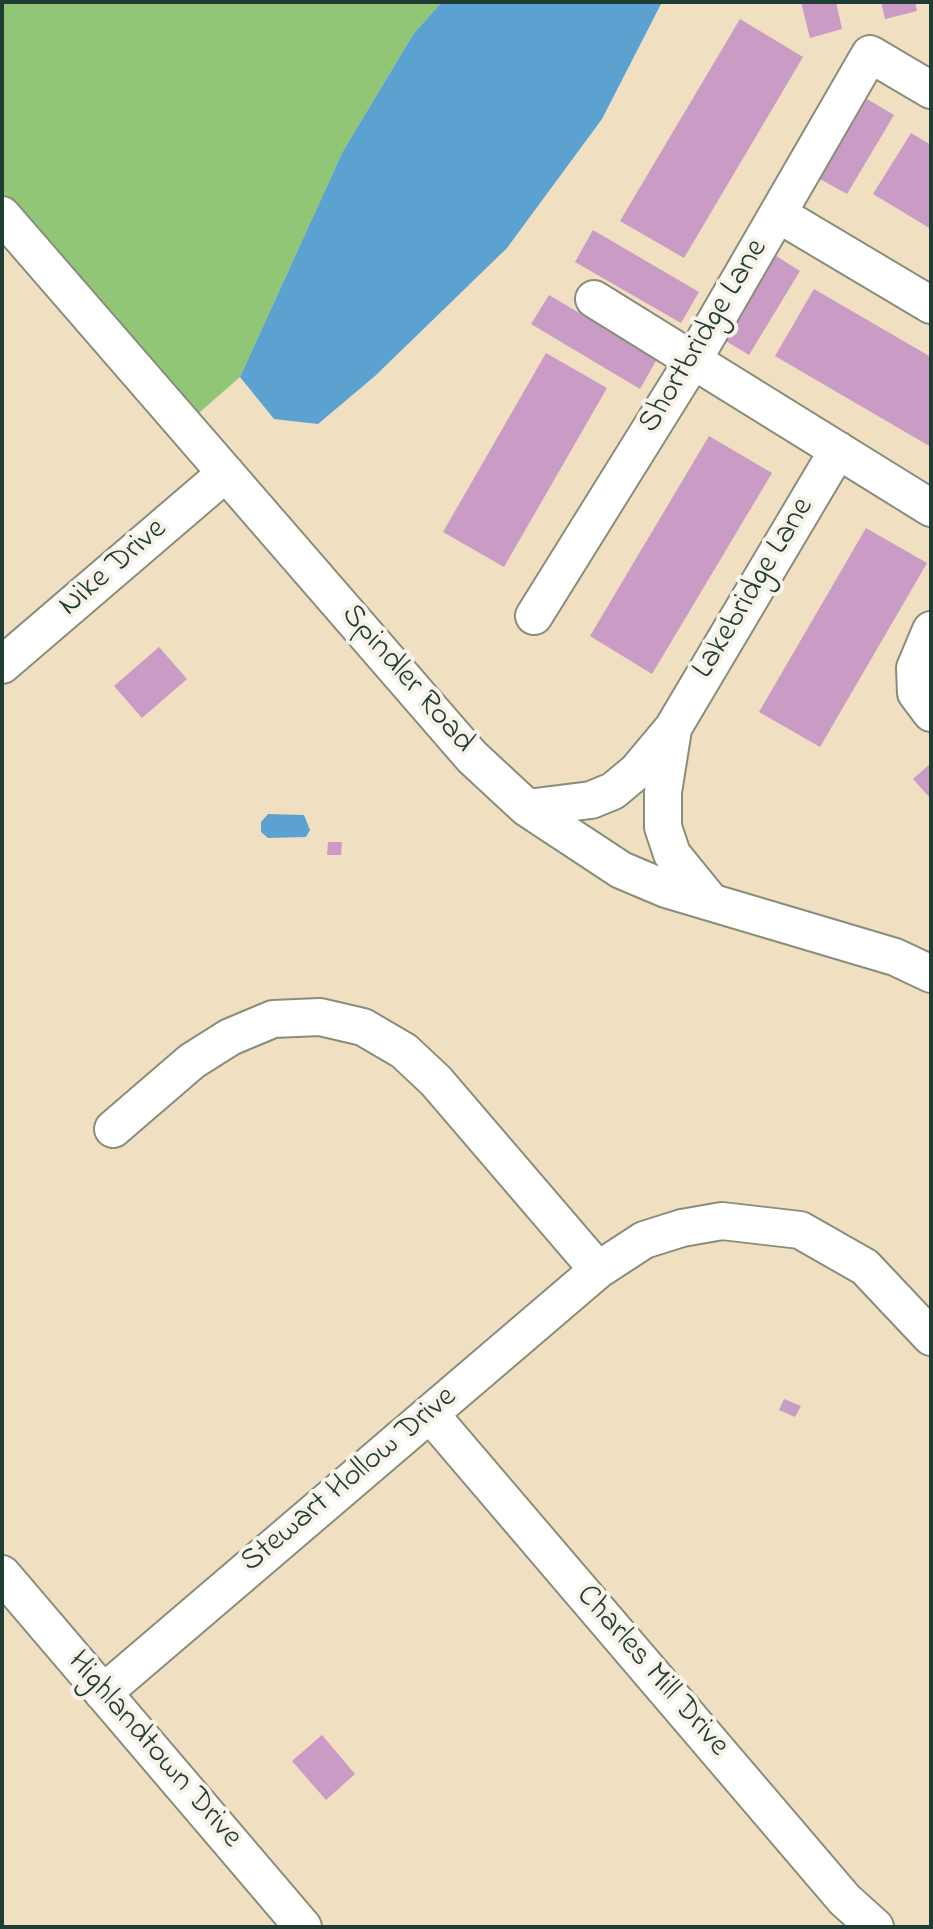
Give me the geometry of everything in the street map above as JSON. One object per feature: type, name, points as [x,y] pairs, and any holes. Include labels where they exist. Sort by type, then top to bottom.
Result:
[{"type":"street","name":"Shortbridge Lane","points":[[534,616],[692,362],[870,54],[931,90]]},
{"type":"street","points":[[778,214],[931,305]]},
{"type":"street","name":"Spindler Road","points":[[2,215],[472,757],[527,808],[621,870],[666,889],[895,957],[931,974]]},
{"type":"street","points":[[594,299],[931,508]]},
{"type":"street","name":"Lakebridge Lane","points":[[527,808],[591,800],[613,791],[637,771],[673,728],[838,450]]},
{"type":"street","name":"Nike Drive","points":[[2,665],[226,473]]},
{"type":"street","points":[[931,630],[915,668],[916,693],[931,713]]},
{"type":"street","name":"Lakebridge Lane","points":[[673,728],[663,827],[672,854],[711,902]]},
{"type":"street","points":[[113,1129],[192,1061],[230,1037],[273,1019],[320,1017],[363,1027],[404,1051],[436,1081],[598,1270]]},
{"type":"street","name":"Stewart Hollow Drive","points":[[103,1693],[598,1270],[644,1240],[682,1228],[722,1221],[800,1230],[865,1267],[931,1337]]},
{"type":"street","name":"Charles Mill Drive","points":[[430,1414],[845,1900],[875,1927]]},
{"type":"street","name":"Highlandtown Drive","points":[[2,1574],[303,1927]]},
{"type":"green space","points":[[2,2],[442,2],[414,33],[343,151],[240,377],[185,425],[2,216]]},
{"type":"water","points":[[442,2],[662,2],[602,119],[507,248],[375,376],[318,424],[274,419],[240,377],[343,151],[414,33]]},
{"type":"water","points":[[268,814],[304,815],[310,830],[306,837],[268,838],[261,832],[261,822]]},
{"type":"building","points":[[801,2],[836,2],[842,29],[810,38]]},
{"type":"building","points":[[881,2],[915,2],[917,11],[885,19]]},
{"type":"building","points":[[740,19],[803,57],[684,258],[620,221]]},
{"type":"building","points":[[867,99],[894,115],[847,194],[820,179]]},
{"type":"building","points":[[911,133],[931,145],[931,229],[873,194]]},
{"type":"building","points":[[593,230],[699,292],[681,323],[575,262]]},
{"type":"building","points":[[773,254],[800,271],[749,355],[721,338]]},
{"type":"building","points":[[814,289],[931,357],[931,447],[775,356]]},
{"type":"building","points":[[549,295],[657,359],[640,389],[531,324]]},
{"type":"building","points":[[546,353],[607,388],[504,567],[443,532]]},
{"type":"building","points":[[709,436],[772,473],[652,674],[590,636]]},
{"type":"building","points":[[866,528],[927,563],[820,747],[759,712]]},
{"type":"building","points":[[159,647],[187,679],[142,718],[114,686]]},
{"type":"building","points":[[931,763],[931,799],[913,779]]},
{"type":"building","points":[[328,842],[342,842],[341,855],[327,855]]},
{"type":"building","points":[[784,1399],[801,1406],[795,1417],[779,1410]]},
{"type":"building","points":[[322,1735],[355,1774],[326,1800],[292,1761]]}]
